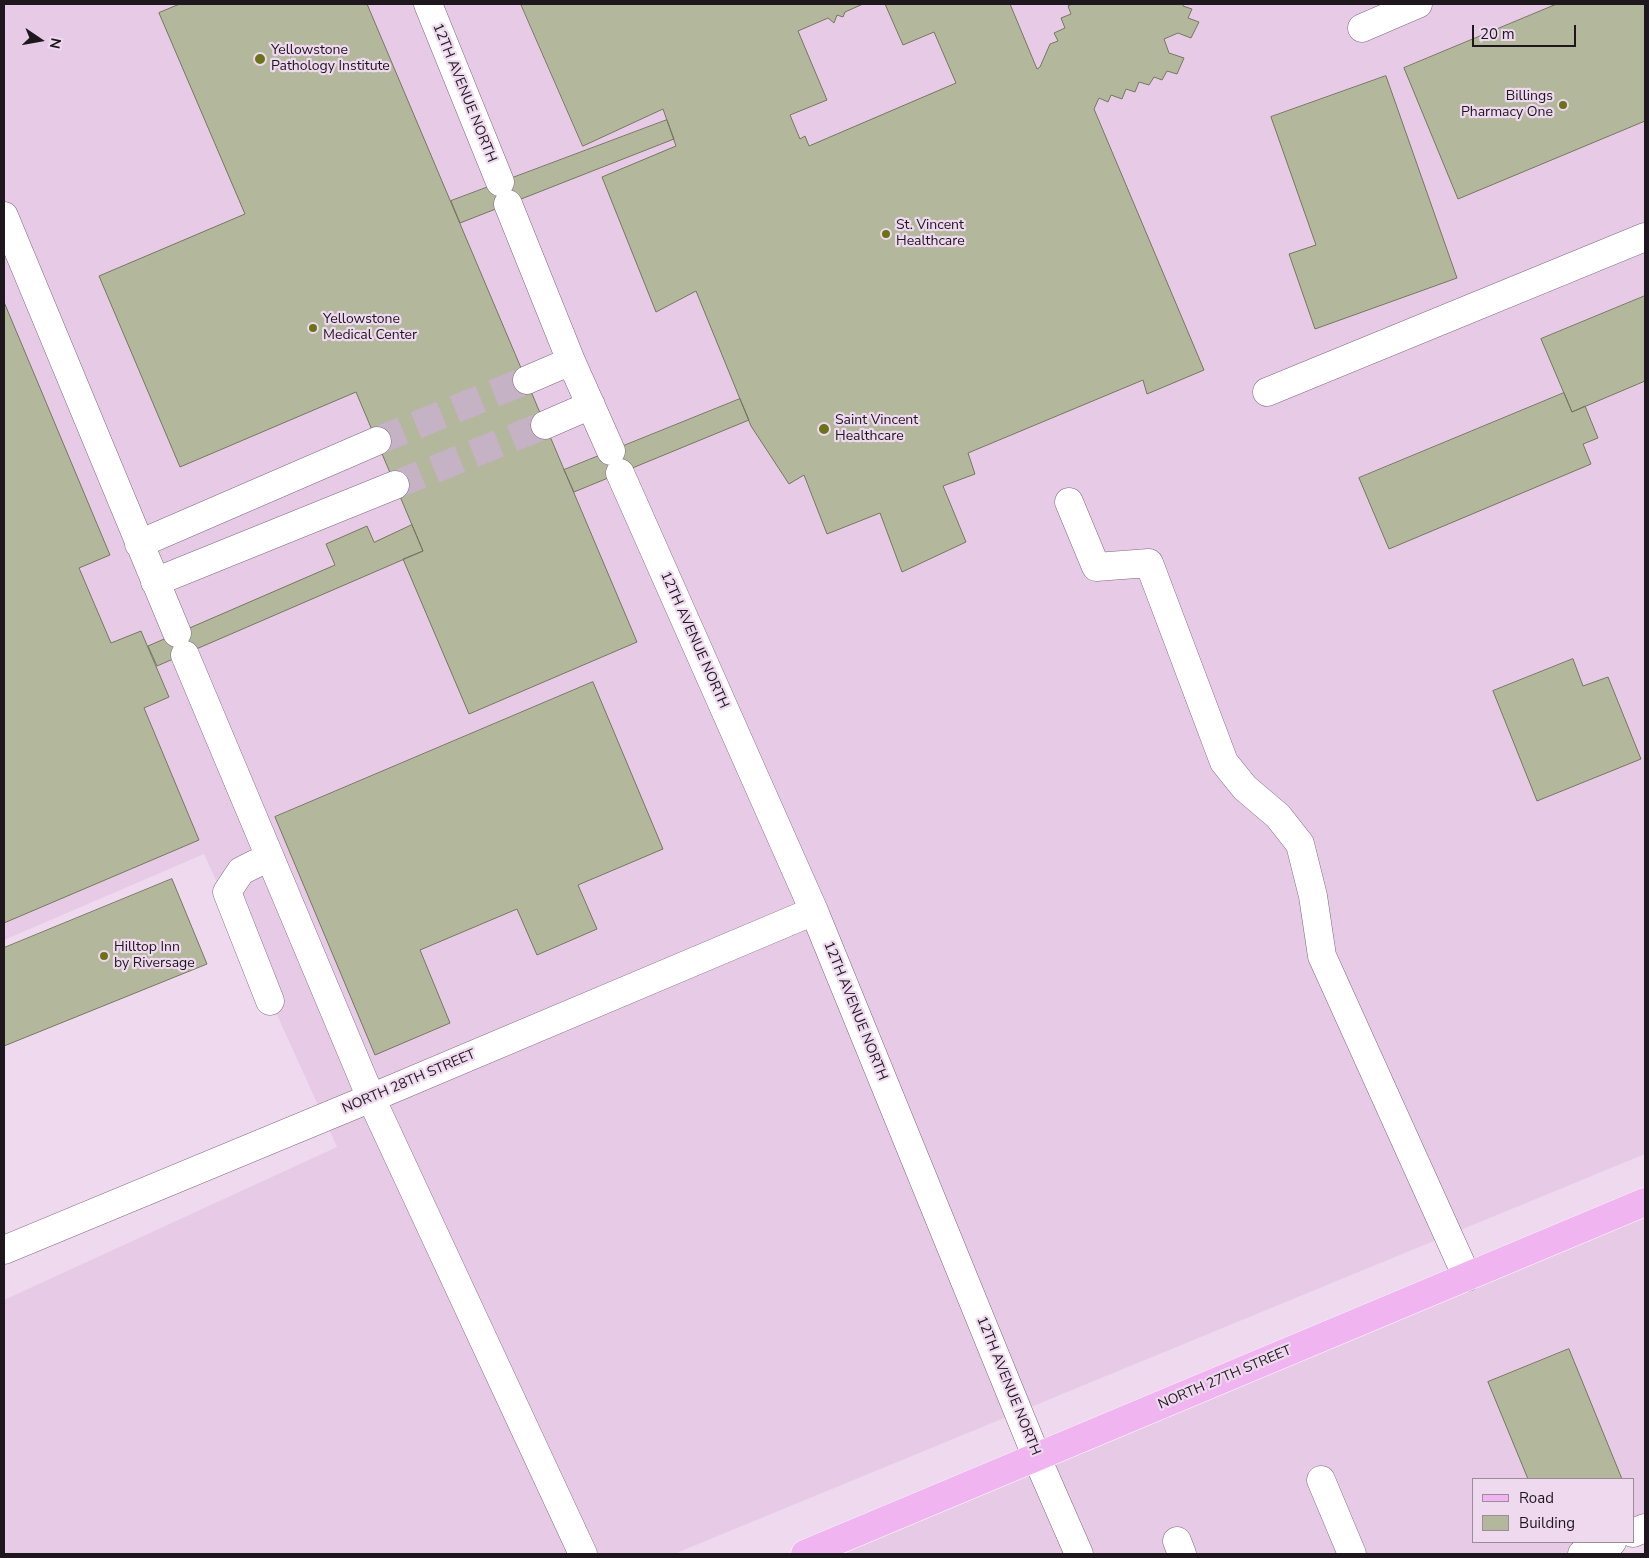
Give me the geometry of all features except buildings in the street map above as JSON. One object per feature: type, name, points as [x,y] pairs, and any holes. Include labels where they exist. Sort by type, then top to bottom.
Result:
[{"type":"main road","name":"NORTH 27TH STREET","points":[[805,1554],[1645,1202]]},
{"type":"street","name":"12TH AVENUE NORTH","points":[[428,4],[571,361],[814,911],[1037,1458],[1079,1554]]},
{"type":"street","points":[[1362,28],[1418,4]]},
{"type":"street","points":[[4,216],[269,857],[371,1098],[583,1554]]},
{"type":"street","points":[[1267,392],[1645,237]]},
{"type":"street","points":[[527,380],[571,361]]},
{"type":"street","points":[[545,424],[591,405]]},
{"type":"street","points":[[139,544],[377,441]]},
{"type":"street","points":[[155,582],[395,485]]},
{"type":"street","points":[[1069,502],[1096,567],[1149,563],[1224,762],[1245,788],[1278,816],[1300,844],[1313,896],[1322,956],[1467,1277]]},
{"type":"street","points":[[269,857],[241,872],[227,892],[270,1001]]},
{"type":"street","name":"NORTH 28TH STREET","points":[[4,1250],[814,911]]},
{"type":"street","points":[[1321,1480],[1352,1554]]},
{"type":"street","points":[[1582,1554],[1610,1543]]},
{"type":"shaded area","name":"Saint Vincent Healthcare","points":[[4,4],[1645,4],[1645,1154],[674,1554],[4,1554],[4,1300],[337,1147],[204,854],[4,940]]},
{"type":"shaded area","points":[[1645,1202],[1645,1525],[1634,1530],[1634,1478],[1472,1478],[1472,1543],[1604,1543],[1577,1554],[805,1554]]},
{"type":"tunnel","points":[[377,441],[527,380]]},
{"type":"tunnel","points":[[395,485],[545,425]]},
{"type":"place","name":"Yellowstone Pathology Institute","points":[[260,59]]},
{"type":"place","name":"Billings Pharmacy One","points":[[1563,105]]},
{"type":"place","name":"St. Vincent Healthcare","points":[[886,234]]},
{"type":"place","name":"Yellowstone Medical Center","points":[[313,328]]},
{"type":"place","name":"Saint Vincent Healthcare","points":[[824,429]]},
{"type":"place","name":"Hilltop Inn by Riversage","points":[[104,956]]}]
